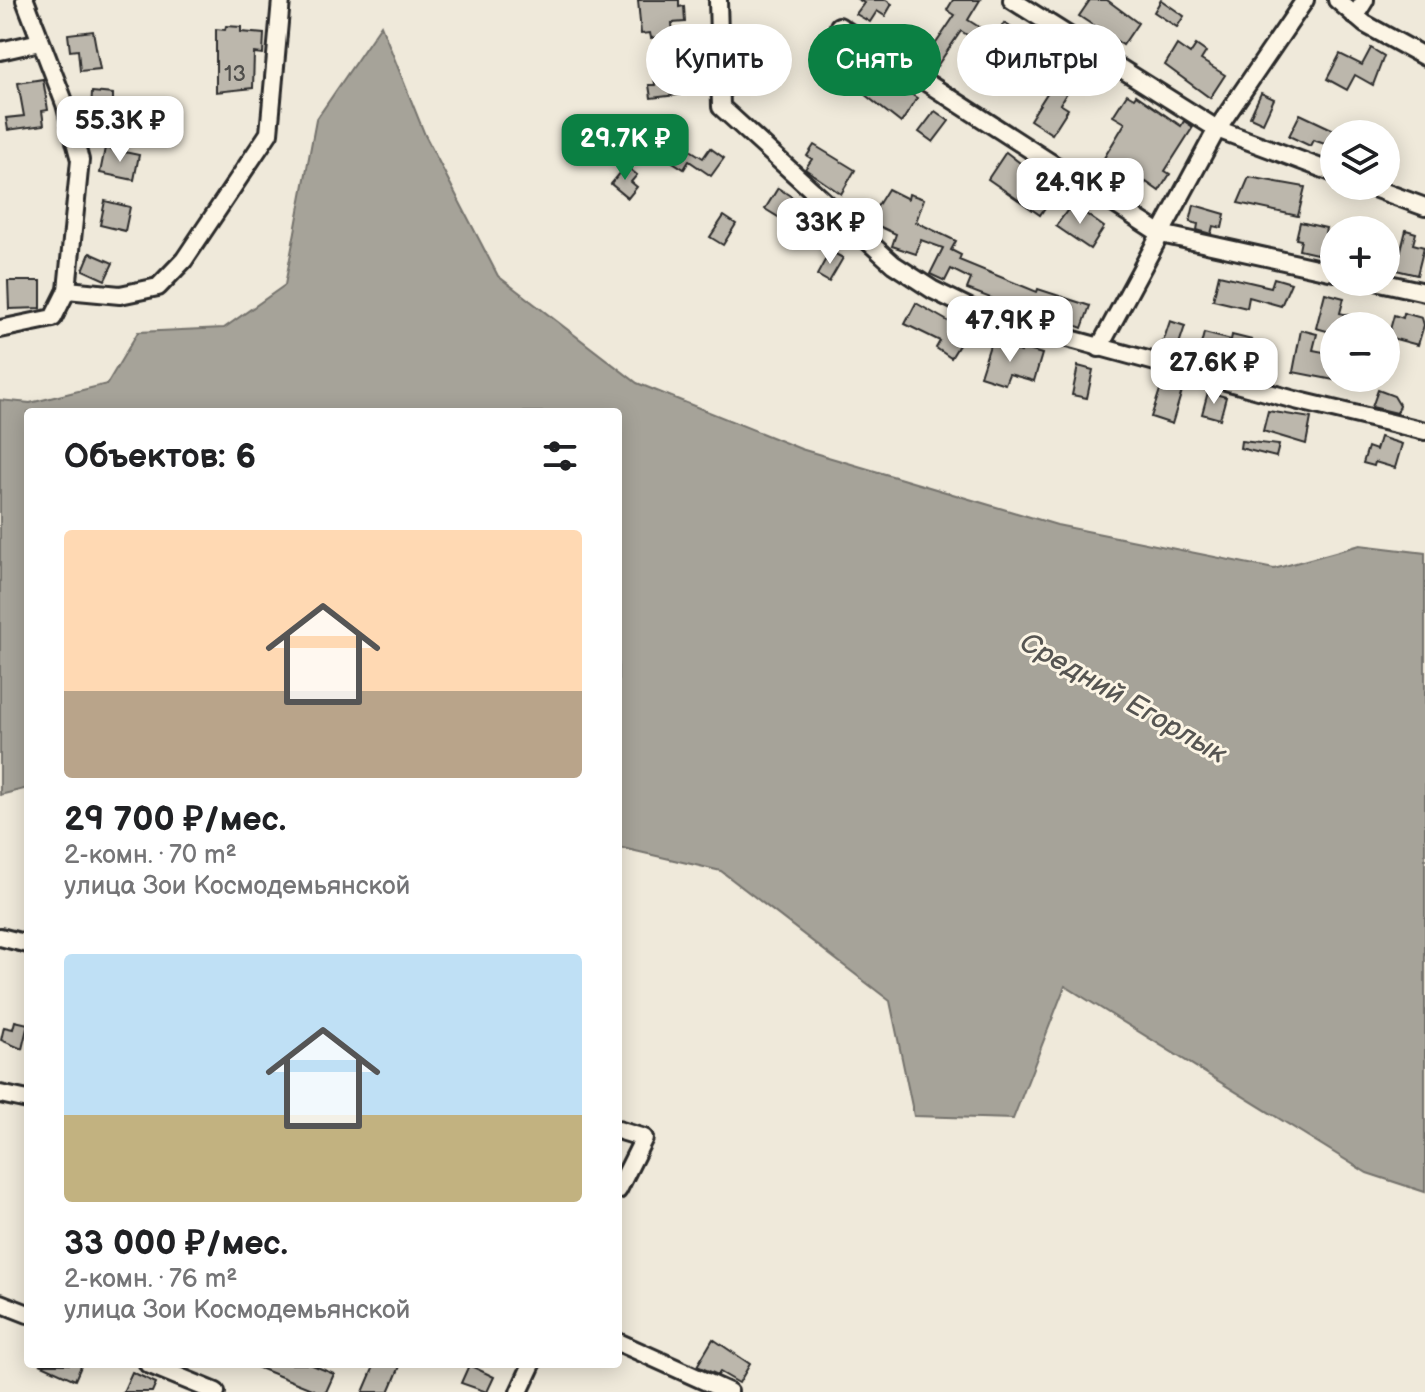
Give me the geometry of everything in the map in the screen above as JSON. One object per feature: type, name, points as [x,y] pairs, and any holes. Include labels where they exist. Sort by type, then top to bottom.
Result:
[{"type":"street","points":[[0,329],[53,318],[67,290],[80,160],[65,104],[25,0]]},
{"type":"street","points":[[67,290],[120,295],[158,287],[184,260],[269,133],[281,0]]},
{"type":"street","points":[[718,0],[721,107],[893,264],[933,290],[986,316],[1425,431]]},
{"type":"street","points":[[1012,0],[1217,129],[1320,168]]},
{"type":"street","points":[[1099,348],[1217,129],[1305,0]]},
{"type":"street","points":[[1337,0],[1355,16],[1425,57]]},
{"type":"street","points":[[1355,16],[1365,0]]},
{"type":"street","points":[[0,51],[40,42]]},
{"type":"street","points":[[941,92],[1161,234],[1320,269]]},
{"type":"street","points":[[1400,198],[1425,207]]},
{"type":"street","points":[[1400,286],[1425,292]]},
{"type":"street","points":[[0,937],[24,943]]},
{"type":"street","points":[[0,1094],[24,1099]]},
{"type":"street","points":[[622,1131],[644,1138],[622,1182]]},
{"type":"street","points":[[0,1303],[24,1312]]},
{"type":"street","points":[[622,1344],[729,1392]]},
{"type":"street","points":[[158,1368],[216,1392]]},
{"type":"street","points":[[519,1392],[530,1368]]},
{"type":"water","name":"Средний Егорлык","points":[[381,25],[425,135],[498,276],[637,383],[801,449],[1057,525],[1274,569],[1360,545],[1425,553],[1425,1192],[1367,1173],[1065,986],[1013,1119],[914,1116],[890,1001],[721,871],[622,848],[622,408],[24,408],[24,789],[0,795],[0,400],[30,403],[107,384],[138,332],[224,328],[285,285],[316,120]]},
{"type":"building","points":[[638,0],[679,0],[679,7],[684,6],[685,22],[646,24],[646,33],[641,34]]},
{"type":"building","points":[[859,0],[886,0],[892,4],[885,16],[877,11],[870,22],[856,14],[864,3]]},
{"type":"building","points":[[953,0],[980,0],[968,20],[974,24],[957,24],[957,37],[941,60],[941,36],[955,15],[947,10]]},
{"type":"building","points":[[1090,0],[1107,0],[1138,23],[1126,41],[1126,24],[1091,24],[1079,16]]},
{"type":"building","points":[[1161,0],[1184,16],[1177,27],[1154,12]]},
{"type":"building","points":[[226,26],[241,27],[241,32],[264,34],[263,54],[254,53],[253,88],[216,92],[216,29],[225,30]]},
{"type":"building","points":[[93,31],[100,69],[80,71],[78,50],[70,51],[68,34]]},
{"type":"building","points":[[1177,45],[1190,54],[1196,45],[1206,52],[1201,60],[1225,75],[1210,98],[1165,65]]},
{"type":"building","points":[[1371,48],[1384,56],[1373,85],[1355,75],[1347,90],[1327,79],[1340,54],[1362,65]]},
{"type":"building","points":[[43,79],[48,110],[42,111],[44,125],[8,130],[6,118],[24,116],[18,83]]},
{"type":"building","points":[[92,92],[113,94],[113,110],[91,109]]},
{"type":"building","points":[[1261,93],[1274,99],[1263,123],[1250,117]]},
{"type":"building","points":[[1136,95],[1181,126],[1184,121],[1193,127],[1165,171],[1170,174],[1159,191],[1146,182],[1141,189],[1101,163],[1125,123],[1113,116],[1126,96],[1134,98]]},
{"type":"building","points":[[867,96],[917,98],[901,123]]},
{"type":"building","points":[[1045,96],[1065,96],[1060,104],[1068,109],[1052,134],[1030,120]]},
{"type":"building","points":[[935,111],[949,121],[933,142],[919,132]]},
{"type":"building","points":[[1300,114],[1320,123],[1320,142],[1313,140],[1310,146],[1289,136]]},
{"type":"building","points":[[679,143],[703,158],[710,148],[724,158],[711,176],[689,161],[684,169],[668,159]]},
{"type":"building","points":[[814,145],[855,170],[841,194],[805,169],[812,159],[807,156]]},
{"type":"building","points":[[105,148],[139,155],[134,180],[100,173]]},
{"type":"building","points":[[1006,152],[1056,191],[1040,215],[988,179]]},
{"type":"building","points":[[626,166],[637,175],[631,182],[637,187],[628,198],[611,184]]},
{"type":"building","points":[[1249,177],[1305,187],[1298,216],[1238,203]]},
{"type":"building","points":[[778,188],[792,197],[780,218],[765,209]]},
{"type":"building","points":[[888,189],[908,199],[909,194],[924,199],[916,222],[956,241],[951,250],[961,255],[959,260],[1037,292],[1038,289],[1090,306],[1082,328],[1052,316],[1050,321],[967,289],[971,279],[951,269],[945,281],[930,274],[943,248],[921,240],[916,254],[892,246],[896,234],[868,221]]},
{"type":"building","points":[[105,201],[130,207],[125,231],[100,225]]},
{"type":"building","points":[[1072,204],[1104,227],[1090,249],[1056,226]]},
{"type":"building","points":[[1194,205],[1225,214],[1222,228],[1213,226],[1211,234],[1197,230],[1198,224],[1190,222]]},
{"type":"building","points":[[807,215],[824,227],[810,245],[794,233]]},
{"type":"building","points":[[724,216],[736,224],[723,245],[710,237]]},
{"type":"building","points":[[1300,222],[1320,227],[1320,255],[1299,250],[1301,240],[1296,239]]},
{"type":"building","points":[[1406,230],[1416,233],[1413,244],[1424,247],[1417,275],[1400,271],[1400,254]]},
{"type":"building","points":[[830,251],[843,258],[829,282],[817,275]]},
{"type":"building","points":[[90,253],[113,263],[105,280],[83,270]]},
{"type":"building","points":[[1219,275],[1271,287],[1274,278],[1291,283],[1281,306],[1249,297],[1247,308],[1213,300]]},
{"type":"building","points":[[8,281],[41,281],[41,308],[9,309]]},
{"type":"building","points":[[1324,296],[1344,298],[1340,312],[1320,312]]},
{"type":"building","points":[[916,303],[967,332],[951,358],[936,348],[940,341],[905,324]]},
{"type":"building","points":[[1404,313],[1422,318],[1424,325],[1418,345],[1400,340],[1400,317],[1403,318]]},
{"type":"building","points":[[1170,321],[1185,326],[1176,353],[1161,348]]},
{"type":"building","points":[[1301,330],[1317,334],[1313,350],[1320,351],[1320,377],[1293,372]]},
{"type":"building","points":[[1204,333],[1231,340],[1232,335],[1252,340],[1247,358],[1222,352],[1219,366],[1197,360]]},
{"type":"building","points":[[991,342],[1021,352],[1022,348],[1042,354],[1034,381],[1009,374],[1005,384],[980,376]]},
{"type":"building","points":[[1078,366],[1093,370],[1087,398],[1072,395]]},
{"type":"building","points":[[1162,384],[1182,391],[1172,424],[1151,417]]},
{"type":"building","points":[[1208,392],[1226,397],[1220,419],[1202,414]]},
{"type":"building","points":[[1377,392],[1394,396],[1400,406],[1397,413],[1372,407]]},
{"type":"building","points":[[1268,411],[1311,418],[1306,444],[1263,431]]},
{"type":"building","points":[[1380,437],[1402,444],[1395,468],[1375,462],[1374,466],[1363,463],[1368,447],[1376,450]]},
{"type":"building","points":[[1241,441],[1279,445],[1276,457],[1240,448]]},
{"type":"building","points":[[15,1021],[24,1023],[22,1049],[1,1040],[4,1027],[13,1029]]},
{"type":"building","points":[[713,1339],[750,1364],[739,1383],[720,1372],[718,1375],[697,1366]]},
{"type":"building","points":[[49,1368],[80,1368],[75,1380]]},
{"type":"building","points":[[259,1368],[320,1368],[334,1374],[326,1392]]},
{"type":"building","points":[[373,1368],[399,1368],[389,1392],[363,1392]]},
{"type":"building","points":[[468,1368],[475,1368],[494,1377],[487,1392],[461,1383]]},
{"type":"building","points":[[132,1372],[156,1383],[152,1392],[123,1392]]}]
